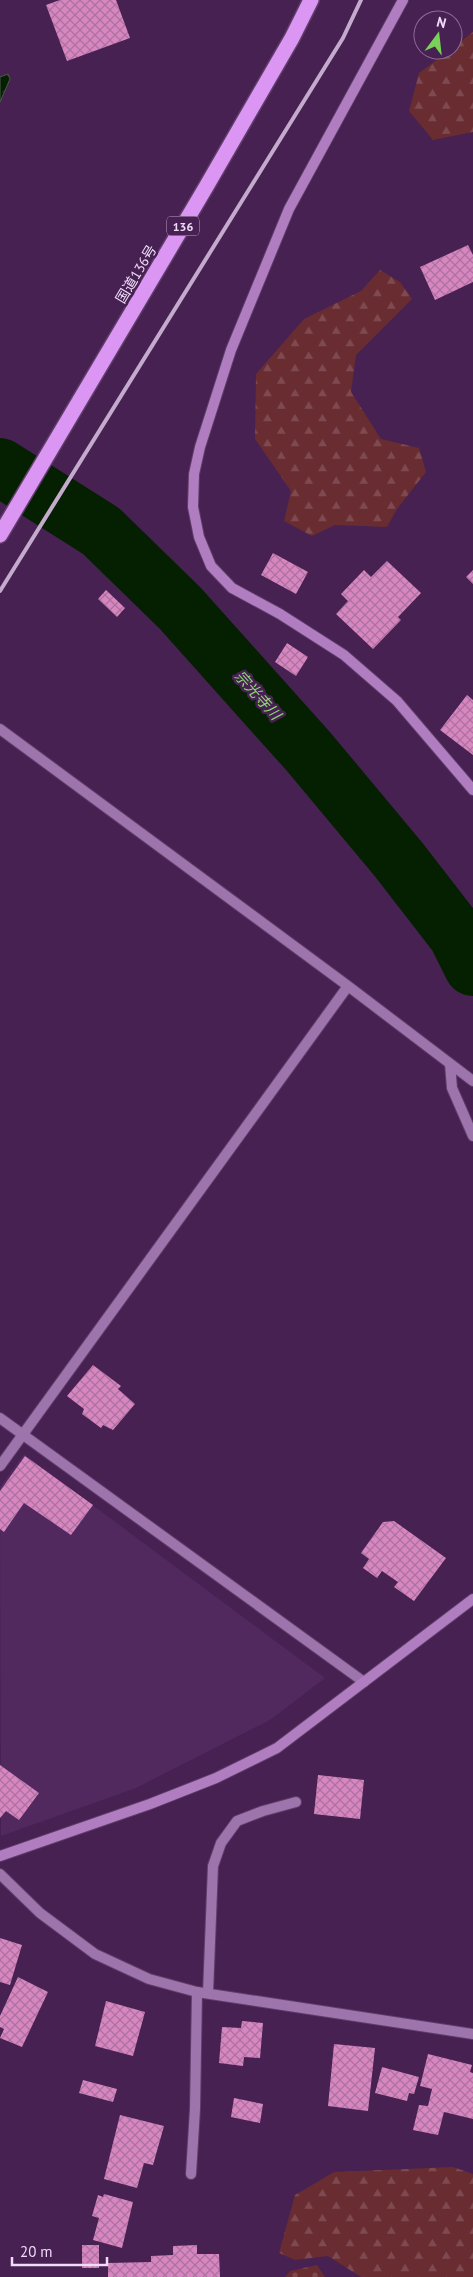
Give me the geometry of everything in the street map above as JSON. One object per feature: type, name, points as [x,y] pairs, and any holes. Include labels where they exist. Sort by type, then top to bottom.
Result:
[{"type":"highway","name":"国道136号","points":[[0,535],[292,38],[311,0]]},
{"type":"street","points":[[403,0],[289,209],[231,350],[200,448],[194,474],[193,507],[199,537],[211,566],[232,588],[280,614],[344,655],[397,701],[473,790]]},
{"type":"street","points":[[0,730],[348,986],[469,1078]]},
{"type":"street","points":[[0,1466],[348,986]]},
{"type":"street","points":[[450,1064],[452,1088],[473,1136]]},
{"type":"street","points":[[0,1418],[364,1682]]},
{"type":"street","points":[[0,1856],[150,1804],[216,1778],[277,1748],[473,1599]]},
{"type":"street","points":[[208,1993],[213,1866],[221,1843],[237,1821],[263,1811],[296,1802]]},
{"type":"street","points":[[0,1874],[40,1913],[95,1954],[149,1979],[197,1992],[473,2034]]},
{"type":"street","points":[[191,2174],[195,2109],[197,1992]]},
{"type":"shaded area","points":[[24,1454],[325,1678],[270,1720],[136,1788],[1,1836],[0,1487]]},
{"type":"green space","points":[[473,32],[473,132],[433,140],[409,111],[419,73],[437,60],[463,60],[463,40]]},
{"type":"green space","points":[[380,270],[400,282],[412,299],[356,355],[351,392],[381,439],[419,448],[426,472],[397,509],[387,527],[335,525],[312,536],[284,521],[291,491],[255,439],[256,374],[304,319],[361,291]]},
{"type":"green space","points":[[453,2167],[473,2174],[473,2277],[361,2277],[328,2256],[295,2260],[279,2253],[295,2195],[334,2172]]},
{"type":"green space","points":[[317,2265],[325,2277],[285,2277],[290,2271]]},
{"type":"water","points":[[8,74],[10,79],[0,102],[0,77]]},
{"type":"building","points":[[60,0],[116,0],[130,38],[67,61],[46,5]]},
{"type":"building","points":[[468,245],[473,255],[473,282],[435,300],[420,267]]},
{"type":"building","points":[[273,553],[308,572],[296,594],[261,575]]},
{"type":"building","points":[[387,561],[421,593],[398,617],[401,620],[373,649],[336,614],[348,601],[341,594],[364,570],[371,577]]},
{"type":"building","points":[[473,570],[473,584],[466,577]]},
{"type":"building","points":[[106,590],[125,608],[117,617],[98,599]]},
{"type":"building","points":[[287,643],[308,657],[296,676],[275,662]]},
{"type":"building","points":[[467,695],[473,700],[473,755],[440,730]]},
{"type":"building","points":[[93,1365],[121,1386],[118,1389],[135,1404],[113,1430],[103,1425],[101,1428],[82,1414],[84,1409],[67,1396]]},
{"type":"building","points":[[25,1456],[93,1505],[71,1535],[24,1503],[4,1532],[0,1529],[0,1491]]},
{"type":"building","points":[[394,1521],[446,1558],[414,1601],[394,1587],[398,1582],[382,1571],[377,1578],[363,1568],[369,1559],[361,1553],[383,1522]]},
{"type":"building","points":[[0,1765],[39,1793],[19,1820],[6,1811],[0,1818]]},
{"type":"building","points":[[318,1775],[364,1780],[360,1819],[314,1814]]},
{"type":"building","points":[[0,1938],[22,1945],[10,1985],[0,1982]]},
{"type":"building","points":[[18,1977],[48,1992],[22,2047],[0,2038],[4,2029],[0,2027],[0,2016]]},
{"type":"building","points":[[106,2001],[145,2012],[133,2056],[95,2046]]},
{"type":"building","points":[[242,2021],[263,2023],[260,2058],[244,2057],[243,2066],[219,2063],[222,2027],[241,2028]]},
{"type":"building","points":[[334,2044],[375,2048],[368,2111],[328,2106]]},
{"type":"building","points":[[428,2054],[472,2065],[470,2072],[473,2073],[473,2119],[444,2112],[438,2135],[413,2130],[419,2105],[428,2106],[432,2089],[420,2086]]},
{"type":"building","points":[[382,2067],[419,2077],[414,2094],[409,2093],[407,2101],[375,2093]]},
{"type":"building","points":[[83,2080],[117,2089],[113,2102],[79,2093]]},
{"type":"building","points":[[234,2098],[263,2104],[260,2123],[231,2117]]},
{"type":"building","points":[[120,2115],[164,2126],[153,2165],[144,2163],[137,2188],[104,2179]]},
{"type":"building","points":[[104,2194],[133,2202],[122,2248],[93,2240],[99,2218],[92,2216],[98,2195],[103,2197]]},
{"type":"building","points":[[82,2245],[99,2245],[99,2268],[82,2268]]},
{"type":"building","points":[[197,2245],[197,2254],[219,2254],[220,2277],[108,2277],[108,2263],[151,2262],[151,2256],[173,2255],[173,2246]]},
{"type":"waterway","name":"宗光寺川","points":[[0,467],[101,531],[180,608],[308,751],[399,860],[457,935],[473,967]]},
{"type":"railway","points":[[0,591],[343,38],[361,0]]}]
